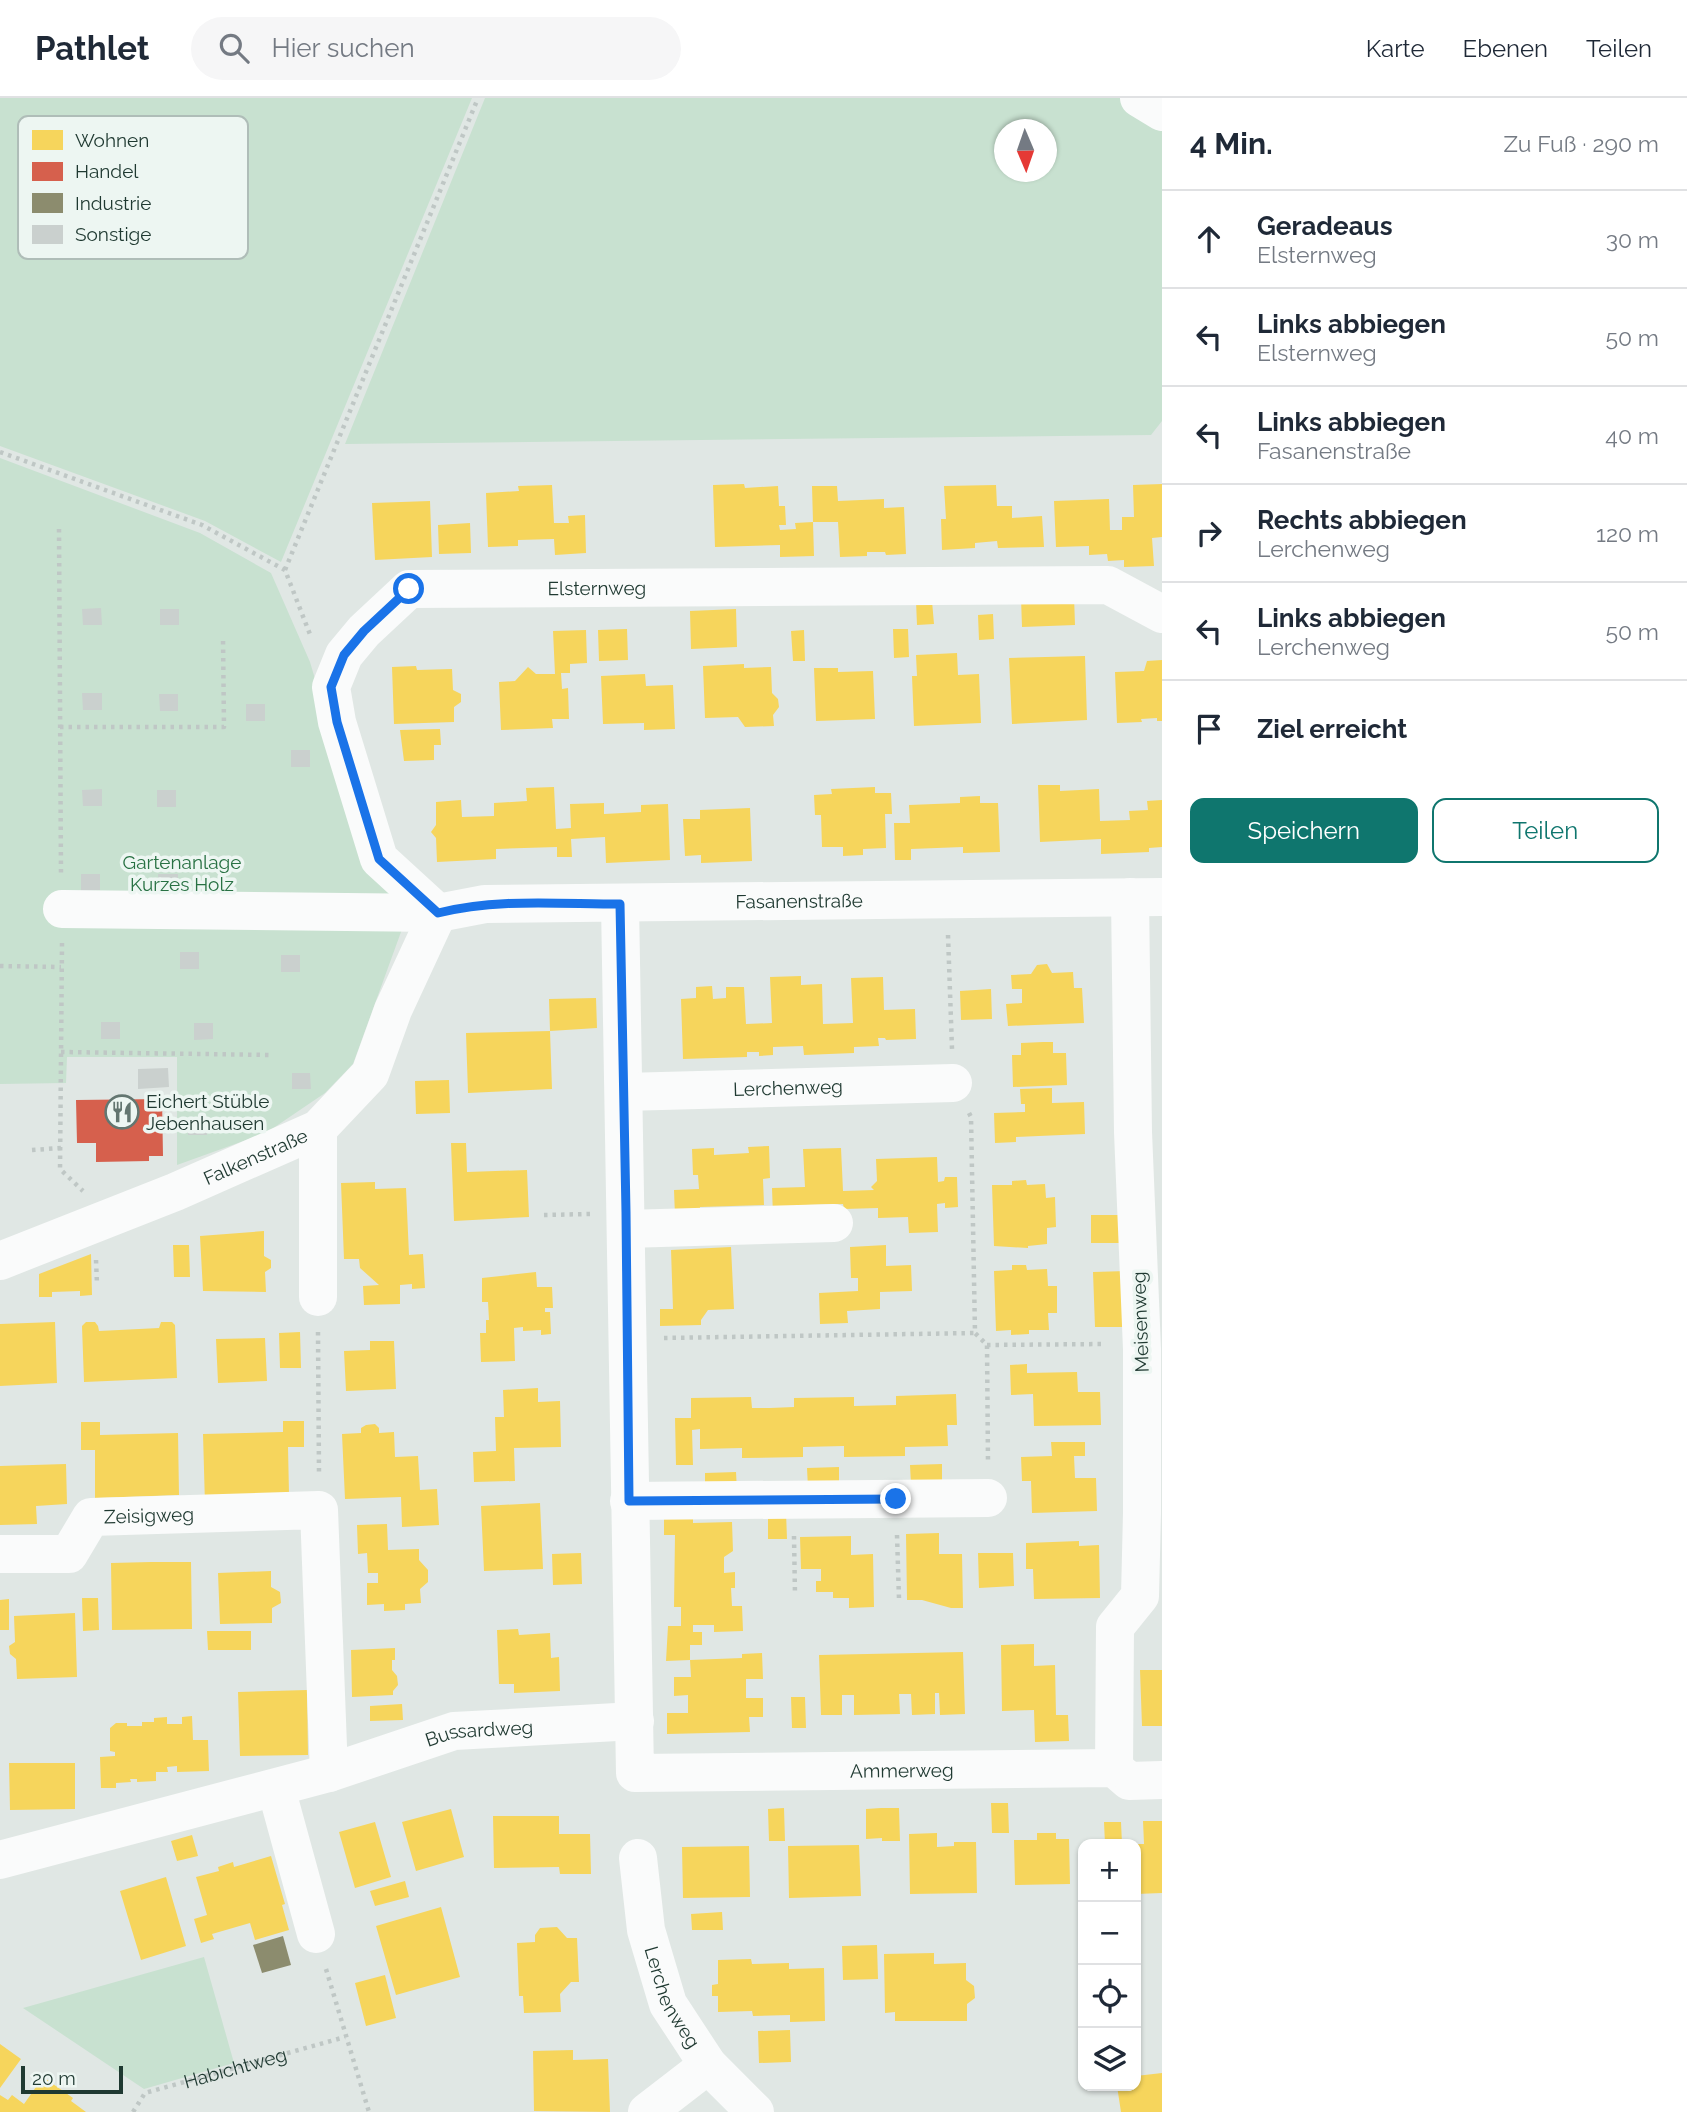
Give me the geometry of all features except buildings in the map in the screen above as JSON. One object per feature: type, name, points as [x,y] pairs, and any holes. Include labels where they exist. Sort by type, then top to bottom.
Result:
[{"type":"street","points":[[1139,98],[1162,112]]},
{"type":"street","name":"Elsternweg","points":[[331,687],[344,655],[364,631],[409,589],[1108,585],[1162,614]]},
{"type":"street","points":[[331,687],[337,722],[379,859],[438,913]]},
{"type":"street","name":"Fasanenstraße","points":[[62,909],[438,913],[485,904],[1146,897]]},
{"type":"street","name":"Meisenweg","points":[[1114,1768],[1115,1627],[1140,1596],[1152,1513],[1142,1349],[1147,1132],[1146,897]]},
{"type":"street","points":[[620,904],[635,1721]]},
{"type":"street","name":"Falkenstraße","points":[[0,1261],[111,1218],[318,1129],[370,1074],[393,1010],[438,913]]},
{"type":"street","name":"Lerchenweg","points":[[624,1092],[953,1083]]},
{"type":"street","points":[[318,1129],[318,1297]]},
{"type":"street","points":[[626,1221],[834,1223]]},
{"type":"street","points":[[629,1501],[988,1499]]},
{"type":"street","points":[[319,1510],[329,1773]]},
{"type":"street","name":"Zeisigweg","points":[[0,1555],[69,1554],[91,1517],[319,1510]]},
{"type":"street","name":"Ammerweg","points":[[635,1721],[635,1773],[1114,1768],[1129,1781],[1162,1780]]},
{"type":"street","name":"Bussardweg","points":[[0,1860],[329,1773],[454,1731],[635,1721]]},
{"type":"street","points":[[275,1788],[316,1934]]},
{"type":"street","name":"Lerchenweg","points":[[638,1858],[646,1930],[668,2004],[708,2065],[755,2112]]},
{"type":"street","points":[[648,2112],[708,2065]]},
{"type":"path","points":[[285,570],[478,98]]},
{"type":"path","points":[[0,452],[202,525],[285,570],[331,687]]},
{"type":"path","points":[[59,529],[62,909],[60,1170],[111,1218]]},
{"type":"path","points":[[60,727],[224,727],[223,638]]},
{"type":"path","points":[[947,901],[953,1083],[971,1117],[975,1333],[987,1345],[988,1499]]},
{"type":"path","points":[[0,966],[61,967]]},
{"type":"path","points":[[61,1052],[272,1055]]},
{"type":"path","points":[[32,1150],[61,1148]]},
{"type":"path","points":[[544,1215],[626,1221]]},
{"type":"path","points":[[318,1297],[319,1510]]},
{"type":"path","points":[[627,1338],[975,1333]]},
{"type":"path","points":[[987,1345],[1101,1343],[1142,1349]]},
{"type":"path","points":[[896,1499],[899,1599]]},
{"type":"path","points":[[793,1500],[795,1595]]},
{"type":"path","points":[[316,1934],[369,2112]]},
{"type":"path","name":"Habichtweg","points":[[133,2112],[145,2093],[345,2037]]},
{"type":"green space","points":[[0,98],[472,98],[281,562],[205,521],[0,446]]},
{"type":"green space","points":[[485,98],[1126,98],[1162,118],[1162,421],[1151,435],[345,444]]},
{"type":"green space","name":"Gartenanlage Kurzes Holz","points":[[0,458],[200,533],[271,573],[310,662],[371,867],[413,899],[353,1064],[325,1093],[266,1133],[177,1165],[177,1057],[67,1057],[66,1083],[0,1084]]},
{"type":"green space","points":[[204,1957],[234,2063],[144,2089],[23,2008]]},
{"type":"place","name":"Eichert Stüble Jebenhausen","points":[[122,1112]]},
{"type":"route","points":[[409,589],[364,631],[344,655],[331,687],[337,722],[379,859],[438,913],[485,904],[620,904],[629,1501],[896,1499]]}]
